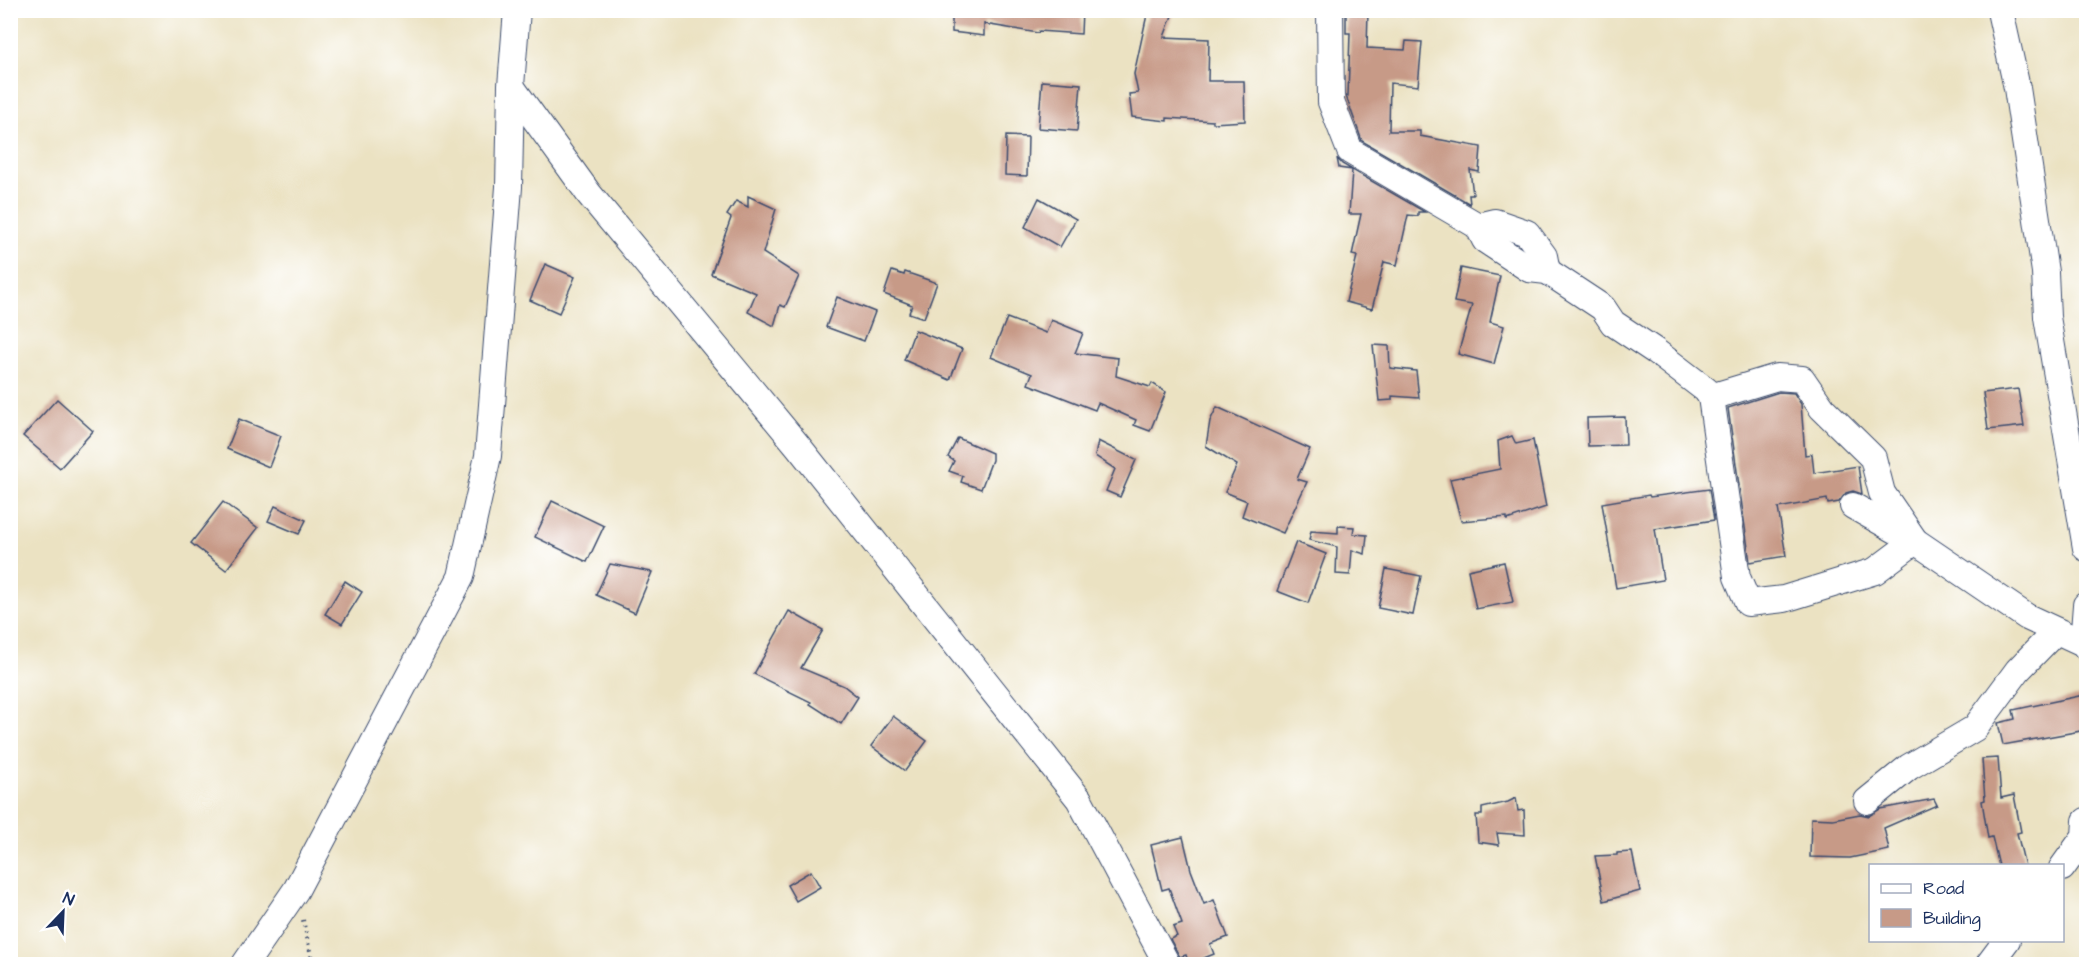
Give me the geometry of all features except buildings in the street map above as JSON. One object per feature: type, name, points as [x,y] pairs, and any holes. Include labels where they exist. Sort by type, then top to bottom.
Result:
[{"type":"street","points":[[245,964],[296,890],[461,577],[488,456],[509,187],[510,86],[517,10]]},
{"type":"street","points":[[1330,10],[1330,102],[1350,151],[1478,226],[1485,240],[1520,263],[1529,268],[1547,271],[1603,308],[1613,323],[1655,351],[1709,394],[1737,577],[1748,603],[1784,599],[1875,571],[1915,541]]},
{"type":"street","points":[[2000,11],[2017,88],[2045,272],[2047,317],[2086,548]]},
{"type":"street","points":[[510,86],[589,194],[798,446],[1079,799],[1167,964]]},
{"type":"street","points":[[1709,394],[1777,377],[1802,379],[1822,408],[1873,458],[1882,493],[1915,541]]},
{"type":"street","points":[[1853,506],[1915,541],[2027,617],[2085,645],[2086,605]]},
{"type":"street","points":[[1867,801],[1909,766],[1975,728],[2018,670],[2056,631]]},
{"type":"street","points":[[2064,865],[2085,836],[2086,821]]},
{"type":"street","points":[[1989,964],[2006,942]]},
{"type":"path","points":[[296,890],[313,964]]}]
